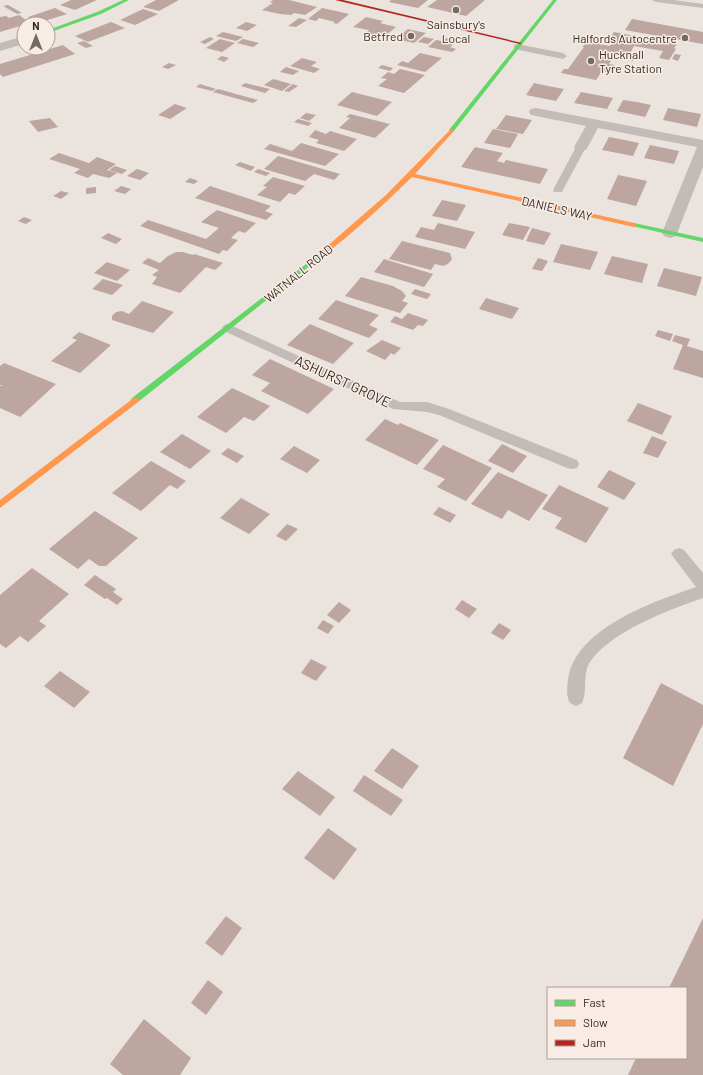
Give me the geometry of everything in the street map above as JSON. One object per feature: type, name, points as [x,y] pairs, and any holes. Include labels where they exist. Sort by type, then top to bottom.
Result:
[{"type":"main road","points":[[56,29],[99,13],[127,0]]},
{"type":"main road","points":[[337,0],[519,45]]},
{"type":"main road","name":"WATNALL ROAD","points":[[0,505],[339,240],[411,175],[442,142],[555,0]]},
{"type":"main road","name":"DANIELS WAY","points":[[411,175],[703,240]]},
{"type":"street","points":[[0,47],[16,42]]},
{"type":"street","points":[[536,112],[703,144]]},
{"type":"street","points":[[581,147],[594,123]]},
{"type":"street","points":[[670,233],[703,148]]},
{"type":"lane","points":[[656,0],[703,6]]},
{"type":"lane","points":[[519,45],[563,56]]},
{"type":"lane","points":[[558,190],[581,147]]},
{"type":"lane","name":"ASHURST GROVE","points":[[228,328],[398,406],[427,407],[444,412],[572,464]]},
{"type":"lane","points":[[679,554],[703,585]]},
{"type":"lane","points":[[576,698],[576,678],[584,657],[601,640],[636,619],[703,591]]},
{"type":"building","points":[[71,0],[97,0],[75,10],[60,5]]},
{"type":"building","points":[[156,0],[179,0],[159,11],[143,7]]},
{"type":"building","points":[[273,0],[289,0],[317,7],[305,15],[294,13],[291,15],[280,14],[262,10],[273,3],[270,2]]},
{"type":"building","points":[[391,0],[428,0],[418,8],[389,2]]},
{"type":"building","name":"Sainsbury's Local","points":[[437,0],[485,0],[466,16],[427,7]]},
{"type":"building","points":[[8,5],[22,13],[17,14],[3,6]]},
{"type":"building","points":[[55,8],[67,14],[56,17],[56,16],[31,16]]},
{"type":"building","points":[[322,8],[349,14],[337,24],[333,23],[335,22],[319,18],[316,21],[308,19]]},
{"type":"building","points":[[143,9],[158,14],[135,25],[120,20]]},
{"type":"building","points":[[19,15],[20,16],[16,16],[16,27],[0,32],[0,17],[6,16],[9,18]]},
{"type":"building","points":[[366,17],[383,21],[380,23],[396,27],[385,36],[379,37],[364,34],[369,30],[353,27]]},
{"type":"building","points":[[299,18],[307,20],[296,27],[288,26]]},
{"type":"building","name":"Halfords Autocentre","points":[[632,19],[703,32],[703,44],[625,30]]},
{"type":"building","points":[[111,22],[125,28],[88,42],[75,36]]},
{"type":"building","points":[[246,22],[257,25],[247,31],[236,28]]},
{"type":"building","name":"Betfred","points":[[408,29],[426,33],[414,43],[396,39]]},
{"type":"building","points":[[223,32],[243,37],[236,41],[216,36]]},
{"type":"building","points":[[614,32],[677,44],[674,48],[676,49],[669,60],[659,58],[663,51],[634,46],[629,55],[636,56],[633,61],[613,57],[609,64],[615,65],[614,67],[616,68],[613,73],[602,71],[596,80],[561,73],[564,69],[568,69],[584,47],[582,47],[590,39],[601,41],[599,44],[610,46],[612,42],[608,41]]},
{"type":"building","points":[[210,37],[214,39],[205,44],[200,42]]},
{"type":"building","points":[[424,37],[434,39],[428,44],[418,42]]},
{"type":"building","points":[[445,38],[457,41],[450,47],[456,49],[452,52],[428,47],[436,40],[442,41]]},
{"type":"building","points":[[220,39],[235,43],[222,52],[206,48]]},
{"type":"building","points":[[243,39],[259,43],[253,47],[237,43]]},
{"type":"building","points":[[84,41],[93,46],[86,48],[77,43]]},
{"type":"building","points":[[63,45],[75,54],[3,77],[0,74],[0,64],[27,56],[56,56],[56,47]]},
{"type":"building","points":[[420,53],[442,58],[425,72],[397,65],[402,61],[408,63]]},
{"type":"building","points":[[675,54],[681,55],[678,61],[672,59]]},
{"type":"building","points":[[222,56],[229,58],[224,62],[217,59]]},
{"type":"building","points":[[302,58],[317,62],[311,66],[320,69],[314,73],[290,66]]},
{"type":"building","points":[[169,63],[176,65],[168,69],[162,67]]},
{"type":"building","points":[[382,65],[393,68],[390,71],[378,68]]},
{"type":"building","points":[[286,67],[299,71],[293,75],[280,72]]},
{"type":"building","points":[[400,69],[425,75],[404,93],[378,86],[387,79],[381,78],[388,72],[394,74]]},
{"type":"building","points":[[273,79],[291,84],[282,91],[264,85]]},
{"type":"building","points":[[245,83],[270,89],[265,93],[241,86]]},
{"type":"building","points":[[534,83],[564,89],[556,101],[526,95]]},
{"type":"building","points":[[200,84],[216,89],[212,91],[196,87]]},
{"type":"building","points":[[293,84],[298,86],[289,92],[284,91]]},
{"type":"building","points":[[218,89],[258,100],[253,103],[213,92]]},
{"type":"building","points":[[352,92],[392,102],[377,116],[337,105]]},
{"type":"building","points":[[581,92],[613,98],[607,109],[574,103]]},
{"type":"building","points":[[623,100],[651,105],[645,117],[617,111]]},
{"type":"building","points":[[175,104],[187,108],[170,119],[158,115]]},
{"type":"building","points":[[668,108],[701,114],[697,127],[663,120]]},
{"type":"building","points":[[306,113],[316,115],[309,121],[300,118]]},
{"type":"building","points":[[350,114],[390,124],[375,138],[339,128],[350,118],[346,117]]},
{"type":"building","points":[[506,115],[532,120],[523,134],[496,129]]},
{"type":"building","points":[[50,118],[58,127],[38,132],[29,121]]},
{"type":"building","points":[[298,119],[312,123],[308,126],[294,122]]},
{"type":"building","points":[[493,129],[518,134],[510,148],[484,143]]},
{"type":"building","points":[[315,130],[326,134],[330,131],[357,139],[344,151],[316,143],[319,140],[309,137]]},
{"type":"building","points":[[609,137],[639,143],[633,156],[602,150]]},
{"type":"building","points":[[301,143],[339,154],[325,166],[264,149],[270,144],[292,151]]},
{"type":"building","points":[[650,145],[679,151],[674,164],[644,158]]},
{"type":"building","points":[[475,147],[503,153],[497,161],[504,163],[506,160],[548,169],[540,184],[461,167]]},
{"type":"building","points":[[59,153],[89,163],[97,157],[116,164],[107,170],[117,173],[109,178],[93,174],[88,178],[74,173],[80,169],[49,159]]},
{"type":"building","points":[[278,156],[340,174],[334,180],[314,174],[305,181],[264,169]]},
{"type":"building","points":[[240,162],[255,167],[251,171],[235,165]]},
{"type":"building","points":[[115,166],[127,170],[122,174],[109,170]]},
{"type":"building","points":[[137,169],[149,173],[140,180],[127,176]]},
{"type":"building","points":[[258,169],[270,173],[266,176],[254,172]]},
{"type":"building","points":[[618,175],[647,181],[636,206],[607,199]]},
{"type":"building","points":[[273,177],[305,186],[295,195],[289,193],[280,202],[257,195],[267,187],[263,186]]},
{"type":"building","points":[[190,178],[198,181],[194,184],[185,182]]},
{"type":"building","points":[[121,186],[131,189],[125,194],[114,191]]},
{"type":"building","points":[[210,186],[271,206],[265,211],[273,214],[266,220],[195,198]]},
{"type":"building","points":[[96,187],[96,193],[86,194],[86,188]]},
{"type":"building","points":[[61,191],[69,193],[61,199],[53,196]]},
{"type":"building","points":[[442,200],[466,205],[457,221],[432,216]]},
{"type":"building","points":[[217,210],[256,223],[245,233],[239,231],[235,234],[231,238],[238,240],[227,251],[223,250],[219,254],[140,226],[148,220],[206,239],[219,228],[201,222]]},
{"type":"building","points":[[24,217],[32,220],[26,224],[18,221]]},
{"type":"building","points":[[438,223],[475,232],[465,249],[415,237],[421,227],[434,230]]},
{"type":"building","points":[[509,223],[530,227],[523,240],[502,235]]},
{"type":"building","points":[[532,228],[551,233],[544,245],[526,241]]},
{"type":"building","points":[[108,233],[122,239],[116,244],[101,238]]},
{"type":"building","points":[[402,241],[450,253],[452,259],[448,264],[443,266],[435,264],[431,270],[389,259]]},
{"type":"building","points":[[561,244],[598,252],[590,270],[553,262]]},
{"type":"building","points":[[176,252],[194,254],[223,263],[215,270],[206,267],[180,293],[152,284],[157,277],[152,275],[159,270],[142,263],[148,258],[160,263],[168,256]]},
{"type":"building","points":[[612,256],[648,264],[642,283],[604,274]]},
{"type":"building","points":[[538,258],[548,261],[542,271],[532,269]]},
{"type":"building","points":[[384,259],[433,274],[424,287],[374,272]]},
{"type":"building","points":[[107,262],[130,270],[117,281],[94,273]]},
{"type":"building","points":[[664,268],[702,277],[696,296],[657,286]]},
{"type":"building","points":[[361,277],[393,286],[402,291],[406,296],[402,301],[408,303],[400,313],[345,296]]},
{"type":"building","points":[[103,279],[123,285],[112,295],[92,289]]},
{"type":"building","points":[[415,289],[431,294],[427,299],[411,294]]},
{"type":"building","points":[[486,298],[519,308],[512,319],[479,309]]},
{"type":"building","points":[[336,300],[379,315],[369,325],[378,329],[369,338],[318,319]]},
{"type":"building","points":[[142,301],[174,312],[153,333],[112,320],[112,316],[116,312],[122,311],[129,314]]},
{"type":"building","points":[[408,313],[428,320],[423,326],[418,325],[413,330],[390,322],[395,316],[402,319]]},
{"type":"building","points":[[310,324],[354,343],[333,364],[287,345]]},
{"type":"building","points":[[658,330],[673,334],[670,341],[655,336]]},
{"type":"building","points":[[79,332],[111,345],[80,373],[51,361],[77,340],[72,338]]},
{"type":"building","points":[[675,335],[690,339],[687,346],[703,351],[703,378],[673,369],[683,345],[672,341]]},
{"type":"building","points":[[382,340],[401,348],[394,355],[391,353],[385,360],[366,351]]},
{"type":"building","points":[[270,359],[334,389],[308,414],[261,391],[270,383],[252,375]]},
{"type":"building","points":[[4,363],[56,384],[20,417],[0,408],[0,386],[3,386],[0,385],[0,366]]},
{"type":"building","points":[[232,388],[270,406],[254,421],[244,417],[226,433],[197,417]]},
{"type":"building","points":[[638,403],[672,416],[662,435],[627,421]]},
{"type":"building","points":[[385,419],[398,425],[400,423],[439,440],[417,465],[365,440]]},
{"type":"building","points":[[182,434],[211,451],[190,469],[160,452]]},
{"type":"building","points":[[652,436],[667,442],[658,458],[643,453]]},
{"type":"building","points":[[502,444],[527,456],[513,473],[488,461]]},
{"type":"building","points":[[443,445],[492,468],[466,501],[437,487],[445,479],[423,469]]},
{"type":"building","points":[[294,446],[320,460],[307,473],[280,459]]},
{"type":"building","points":[[228,448],[244,456],[237,463],[221,454]]},
{"type":"building","points":[[151,461],[186,481],[177,489],[170,485],[141,511],[112,493]]},
{"type":"building","points":[[609,470],[636,483],[624,500],[597,487]]},
{"type":"building","points":[[498,472],[548,495],[529,521],[508,510],[502,519],[471,504]]},
{"type":"building","points":[[559,485],[609,508],[586,543],[555,528],[562,518],[542,509]]},
{"type":"building","points":[[241,498],[270,514],[249,534],[220,518]]},
{"type":"building","points":[[439,507],[456,515],[450,523],[433,514]]},
{"type":"building","points":[[95,511],[138,538],[106,566],[99,566],[89,559],[78,569],[49,549]]},
{"type":"building","points":[[287,524],[298,529],[286,541],[276,536]]},
{"type":"building","points":[[32,568],[69,594],[39,621],[46,626],[28,642],[20,636],[6,648],[0,644],[0,595]]},
{"type":"building","points":[[95,575],[116,589],[113,592],[123,599],[117,605],[84,585]]},
{"type":"building","points":[[462,600],[477,609],[469,618],[455,609]]},
{"type":"building","points":[[339,602],[351,610],[339,623],[327,615]]},
{"type":"building","points":[[323,620],[334,626],[328,634],[317,628]]},
{"type":"building","points":[[499,623],[511,630],[503,640],[491,633]]},
{"type":"building","points":[[311,659],[327,667],[316,681],[301,673]]},
{"type":"building","points":[[60,671],[90,692],[74,708],[44,686]]},
{"type":"building","points":[[661,683],[703,705],[703,724],[673,786],[623,758]]},
{"type":"building","points":[[392,748],[419,766],[402,789],[374,771]]},
{"type":"building","points":[[298,771],[335,797],[320,816],[282,789]]},
{"type":"building","points":[[364,775],[403,800],[391,816],[353,791]]},
{"type":"building","points":[[328,828],[357,849],[334,880],[304,858]]},
{"type":"building","points":[[226,916],[242,928],[222,956],[205,943]]},
{"type":"building","points":[[703,918],[703,1075],[628,1075],[636,1059],[687,1059],[687,987],[669,987]]},
{"type":"building","points":[[208,980],[223,992],[206,1015],[191,1003]]},
{"type":"building","points":[[144,1019],[191,1058],[180,1075],[123,1075],[110,1064]]},
{"type":"traffic: fast","points":[[56,29],[99,13],[127,0]]},
{"type":"traffic: fast","points":[[451,131],[555,0]]},
{"type":"traffic: fast","points":[[634,225],[703,240]]},
{"type":"traffic: fast","points":[[135,400],[319,256]]},
{"type":"traffic: slow","points":[[319,256],[354,227],[421,165],[451,131]]},
{"type":"traffic: slow","points":[[411,175],[634,225]]},
{"type":"traffic: slow","points":[[0,505],[135,400]]},
{"type":"traffic: jam","points":[[337,0],[520,43]]},
{"type":"place","name":"Sainsbury's Local","points":[[456,10]]},
{"type":"place","name":"Betfred","points":[[411,36]]},
{"type":"place","name":"Halfords Autocentre","points":[[685,38]]},
{"type":"place","name":"Hucknall Tyre Station","points":[[591,61]]}]
